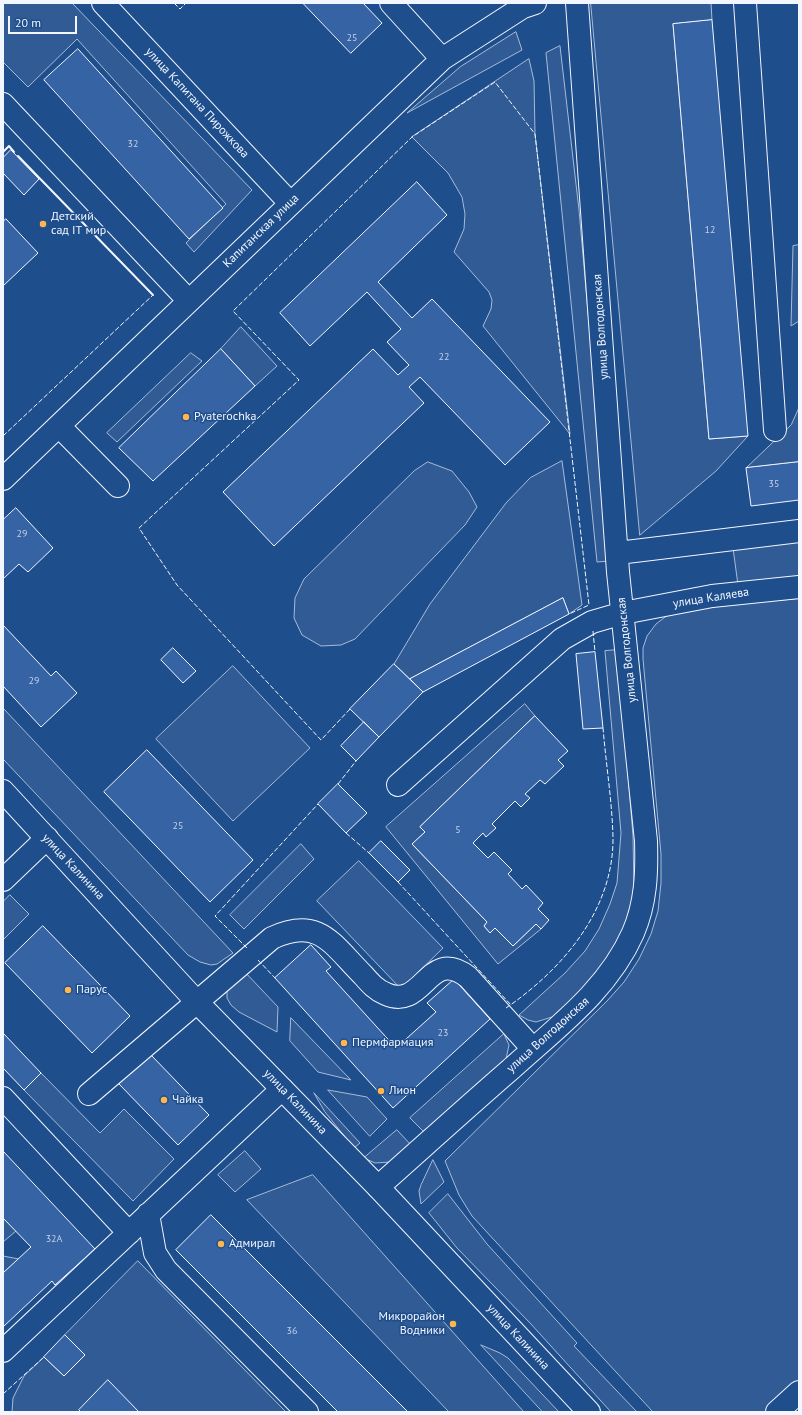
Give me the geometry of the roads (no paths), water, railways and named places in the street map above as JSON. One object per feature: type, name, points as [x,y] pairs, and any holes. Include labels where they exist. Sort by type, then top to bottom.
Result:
[{"type":"street","name":"улица Капитана Пирожкова","points":[[103,3],[290,203]]},
{"type":"street","points":[[391,3],[442,59]]},
{"type":"street","name":"Капитанская улица","points":[[3,479],[442,59],[524,7],[534,3]]},
{"type":"street","name":"улица Волгодонская","points":[[378,1187],[585,1002],[620,958],[633,933],[642,905],[647,873],[646,841],[618,553],[577,3]]},
{"type":"street","points":[[745,3],[775,430]]},
{"type":"street","points":[[3,104],[189,301]]},
{"type":"street","points":[[59,426],[118,486]]},
{"type":"street","points":[[618,553],[799,531]]},
{"type":"street","name":"улица Каляева","points":[[398,785],[562,639],[592,622],[623,613],[712,596],[799,587]]},
{"type":"street","name":"улица Калинина","points":[[3,791],[196,1001],[378,1187],[589,1412]]},
{"type":"street","points":[[3,880],[47,838]]},
{"type":"street","points":[[89,1094],[196,1001],[272,938],[294,930],[307,929],[318,932],[328,940],[374,987],[391,996],[403,998],[408,996],[437,971],[448,968],[458,970],[468,978],[533,1049]]},
{"type":"street","points":[[3,1351],[282,1089]]},
{"type":"street","points":[[3,1098],[129,1233]]},
{"type":"street","points":[[148,1214],[155,1253],[166,1270],[307,1412]]},
{"type":"street","points":[[777,1412],[799,1392]]},
{"type":"place","name":"Детский сад IT мир","points":[[43,224]]},
{"type":"place","name":"Pyaterochka","points":[[186,417]]},
{"type":"place","name":"Парус","points":[[68,990]]},
{"type":"place","name":"Пермфармация","points":[[344,1043]]},
{"type":"place","name":"Лион","points":[[381,1091]]},
{"type":"place","name":"Чайка","points":[[164,1100]]},
{"type":"place","name":"Адмирал","points":[[221,1244]]},
{"type":"place","name":"Микрорайон Водники","points":[[453,1324]]}]
